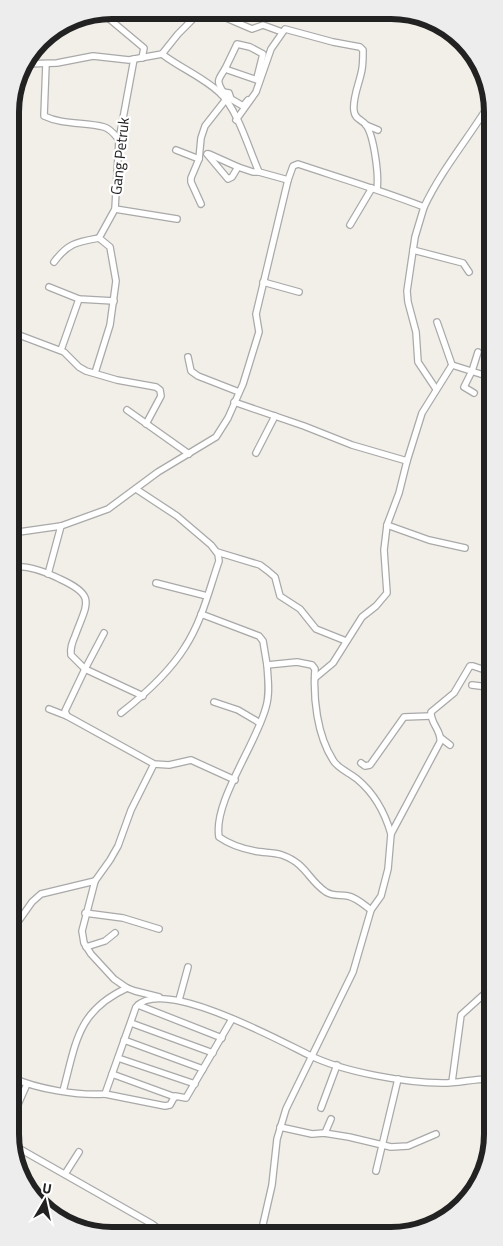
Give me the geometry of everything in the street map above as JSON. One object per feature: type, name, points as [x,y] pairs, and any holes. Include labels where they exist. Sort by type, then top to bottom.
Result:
[{"type":"street","points":[[110,19],[144,48],[142,58]]},
{"type":"street","points":[[32,64],[46,64],[93,56],[134,59],[162,54],[191,19]]},
{"type":"street","points":[[227,19],[252,29],[263,24],[282,32]]},
{"type":"street","points":[[236,120],[256,92],[271,49],[282,32],[288,29],[314,38],[360,47],[363,50],[362,68],[353,107],[356,118],[378,130]]},
{"type":"street","points":[[162,54],[222,93],[228,99],[243,106],[252,94],[264,54],[250,47],[238,44],[218,81],[222,93]]},
{"type":"street","name":"Gang Petruk","points":[[99,238],[115,209],[119,140],[134,59]]},
{"type":"street","points":[[46,64],[44,116],[105,128],[114,133],[119,140]]},
{"type":"street","points":[[225,69],[257,80]]},
{"type":"street","points":[[228,99],[259,172]]},
{"type":"street","points":[[201,204],[191,182],[199,159],[201,138],[205,126],[228,99]]},
{"type":"street","points":[[436,389],[419,365],[416,332],[408,302],[407,291],[413,250],[424,207],[445,168],[484,112]]},
{"type":"street","points":[[350,225],[375,188],[378,170],[366,125]]},
{"type":"street","points":[[176,150],[199,159]]},
{"type":"street","points":[[200,150],[249,171],[288,180]]},
{"type":"street","points":[[207,154],[228,180],[232,178],[238,167]]},
{"type":"street","points":[[19,532],[61,526],[108,509],[158,472],[216,437],[228,418],[239,392],[260,332],[256,314],[293,166],[298,164],[375,188],[424,207]]},
{"type":"street","points":[[115,209],[177,218]]},
{"type":"street","points":[[54,262],[68,246],[80,241],[99,238],[108,244],[111,252],[116,281],[114,301],[110,325],[95,373]]},
{"type":"street","points":[[413,250],[463,263],[469,272]]},
{"type":"street","points":[[263,282],[299,292]]},
{"type":"street","points":[[49,287],[79,299],[114,301]]},
{"type":"street","points":[[61,350],[79,299]]},
{"type":"street","points":[[437,322],[452,365]]},
{"type":"street","points":[[19,335],[61,350],[79,367],[117,380],[156,387],[160,390],[161,396],[146,424]]},
{"type":"street","points":[[474,393],[464,386],[472,371],[478,352]]},
{"type":"street","points":[[188,357],[191,370],[198,376],[239,392]]},
{"type":"street","points":[[315,678],[333,663],[362,617],[376,606],[387,593],[384,550],[387,525],[422,413],[452,365]]},
{"type":"street","points":[[452,365],[484,375]]},
{"type":"street","points":[[234,402],[352,445],[406,461]]},
{"type":"street","points":[[127,410],[188,454]]},
{"type":"street","points":[[256,454],[275,416]]},
{"type":"street","points":[[121,714],[150,690],[185,648],[202,614],[219,561],[217,552],[211,545],[177,516],[136,489]]},
{"type":"street","points":[[387,525],[429,540],[465,548]]},
{"type":"street","points":[[48,574],[61,526]]},
{"type":"street","points":[[217,552],[260,566],[268,571],[274,577],[280,596],[300,609],[316,629],[346,641]]},
{"type":"street","points":[[19,567],[48,574],[77,586],[86,598],[86,607],[70,650],[74,659],[85,669],[143,696]]},
{"type":"street","points":[[156,583],[207,596]]},
{"type":"street","points":[[202,614],[259,636],[263,641],[267,665],[267,701],[260,722],[225,799],[219,820],[219,837],[225,841],[255,851],[274,853],[293,860],[302,865],[318,885],[330,894],[349,896],[371,910]]},
{"type":"street","points":[[67,716],[65,711],[104,633]]},
{"type":"street","points":[[267,665],[297,662],[312,665],[315,669],[318,717],[323,738],[333,761],[358,780],[378,802],[392,834]]},
{"type":"street","points":[[450,745],[441,738],[431,716],[432,710],[454,693],[468,668],[473,666],[484,670]]},
{"type":"street","points":[[472,685],[484,686]]},
{"type":"street","points":[[214,702],[238,710],[260,722]]},
{"type":"street","points":[[48,710],[67,716],[154,764],[169,765],[191,760],[235,780]]},
{"type":"street","points":[[361,764],[365,766],[370,765],[404,717],[431,716]]},
{"type":"street","points":[[262,1227],[272,1185],[280,1127],[289,1101],[353,972],[371,910],[381,896],[388,870],[392,834],[441,738]]},
{"type":"street","points":[[154,764],[131,810],[118,846],[95,881],[85,913],[82,936],[86,947],[107,973],[127,988],[179,1000],[232,1019],[278,1038],[312,1057],[337,1065],[398,1079],[452,1082],[484,1078]]},
{"type":"street","points":[[19,920],[32,902],[41,894],[95,881]]},
{"type":"street","points":[[85,913],[123,918],[159,929]]},
{"type":"street","points":[[86,947],[105,941],[115,933]]},
{"type":"street","points":[[179,1000],[188,967]]},
{"type":"street","points":[[63,1091],[83,1024],[106,1000],[127,988]]},
{"type":"street","points":[[452,1082],[461,1015],[484,994]]},
{"type":"street","points":[[105,1094],[138,1005],[148,1000],[167,998]]},
{"type":"street","points":[[138,1005],[222,1038]]},
{"type":"street","points":[[112,1074],[186,1098],[232,1019]]},
{"type":"street","points":[[131,1023],[212,1053]]},
{"type":"street","points":[[124,1040],[203,1069]]},
{"type":"street","points":[[118,1058],[194,1084]]},
{"type":"street","points":[[321,1108],[337,1065]]},
{"type":"street","points":[[376,1171],[398,1079]]},
{"type":"street","points":[[19,1081],[63,1091],[105,1094],[166,1106],[170,1105],[175,1096]]},
{"type":"street","points":[[19,1102],[27,1084]]},
{"type":"street","points":[[325,1133],[331,1119]]},
{"type":"street","points":[[280,1127],[312,1134],[325,1133],[391,1147],[408,1146],[436,1134]]},
{"type":"street","points":[[21,1149],[155,1227]]},
{"type":"street","points":[[65,1174],[79,1152]]}]
